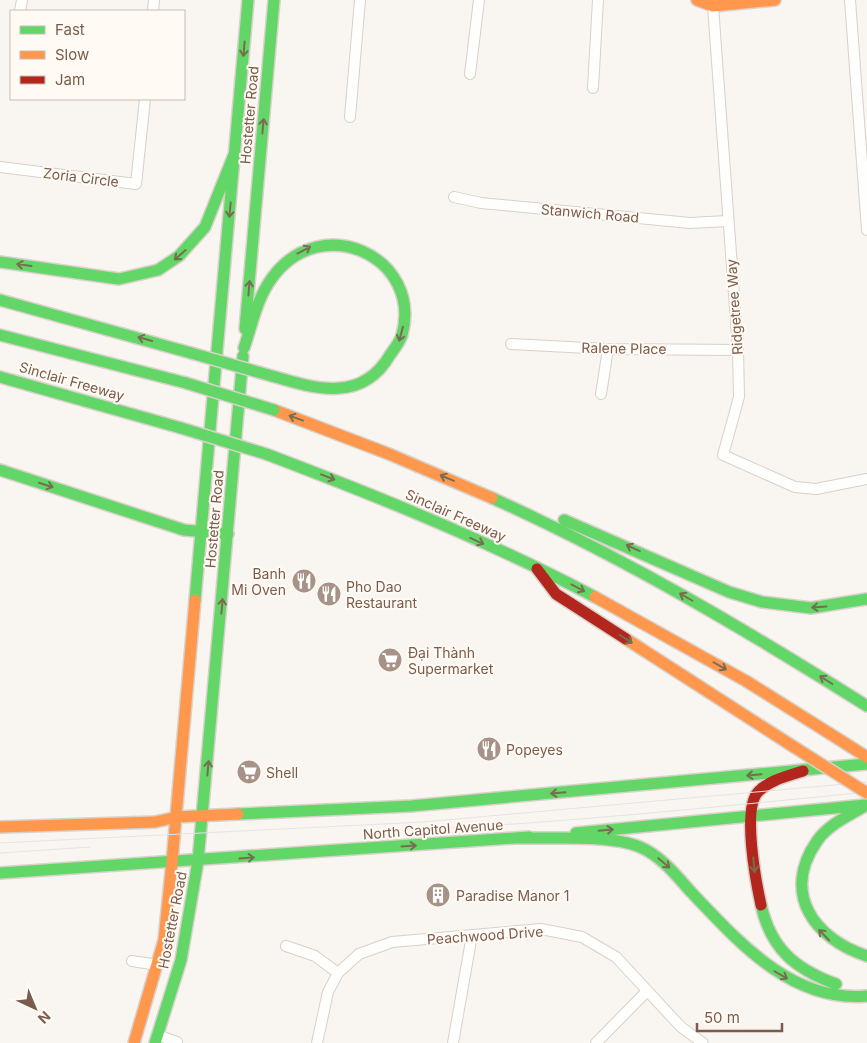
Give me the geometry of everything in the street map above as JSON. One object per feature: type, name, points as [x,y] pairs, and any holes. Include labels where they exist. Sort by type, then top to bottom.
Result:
[{"type":"main road","name":"Hostetter Road","points":[[134,1043],[158,965],[172,888],[172,862],[248,0]]},
{"type":"main road","name":"Hostetter Road","points":[[156,1039],[181,960],[198,861],[203,817],[274,0]]},
{"type":"main road","points":[[697,0],[713,6],[775,0]]},
{"type":"main road","points":[[0,262],[119,279],[158,270],[183,252],[205,227],[235,152]]},
{"type":"main road","points":[[0,300],[308,386],[340,389],[361,382],[380,369],[398,345],[403,331],[404,315],[402,298],[397,283],[380,260],[349,244],[325,243],[301,252],[276,271],[269,283],[244,348]]},
{"type":"main road","name":"Sinclair Freeway","points":[[0,335],[186,384],[274,410],[374,447],[475,490],[576,538],[672,589],[771,645],[867,706]]},
{"type":"main road","name":"Sinclair Freeway","points":[[0,377],[182,428],[266,454],[364,490],[534,566],[656,629],[746,681],[867,757]]},
{"type":"main road","points":[[0,470],[184,530],[228,534]]},
{"type":"main road","points":[[475,490],[594,532],[746,598],[778,605],[811,608],[867,599]]},
{"type":"main road","points":[[534,566],[556,594],[867,793]]},
{"type":"main road","name":"North Capitol Avenue","points":[[0,827],[155,822],[177,818],[411,806],[867,764]]},
{"type":"main road","points":[[803,771],[760,789],[753,800],[750,816],[760,908],[770,934],[778,946],[800,966],[820,979],[834,984],[867,988]]},
{"type":"main road","points":[[867,805],[840,820],[817,841],[810,854],[803,882],[807,910],[821,932],[842,949],[867,956]]},
{"type":"main road","name":"North Capitol Avenue","points":[[0,873],[516,838],[867,805]]},
{"type":"main road","points":[[516,838],[620,842],[641,848],[671,869],[739,942],[775,972],[818,990],[849,996],[867,996]]},
{"type":"street","points":[[350,117],[360,0]]},
{"type":"street","points":[[470,74],[479,0]]},
{"type":"street","points":[[593,88],[598,0]]},
{"type":"street","points":[[850,0],[867,230]]},
{"type":"street","name":"Ridgetree Way","points":[[713,6],[727,221],[738,350],[739,397],[722,455],[795,487],[816,489],[867,479]]},
{"type":"street","name":"Zoria Circle","points":[[0,167],[136,184],[144,100]]},
{"type":"street","name":"Stanwich Road","points":[[454,197],[480,203],[690,223],[727,221]]},
{"type":"street","name":"Ralene Place","points":[[511,344],[608,349],[738,350]]},
{"type":"street","points":[[601,394],[608,349]]},
{"type":"street","name":"Peachwood Drive","points":[[317,1043],[328,992],[338,973],[359,954],[392,942],[541,929],[582,937],[616,958],[681,1026],[703,1043]]},
{"type":"street","points":[[453,1043],[472,935]]},
{"type":"street","points":[[286,946],[315,956],[338,973]]},
{"type":"street","name":"Hostetter Road","points":[[132,961],[158,965]]},
{"type":"street","points":[[596,1043],[647,991]]},
{"type":"street","name":"Hostetter Road","points":[[156,1039],[177,1042]]},
{"type":"tram line","points":[[0,843],[423,822],[867,782]]},
{"type":"tram line","points":[[419,830],[699,809],[867,792]]},
{"type":"tram line","points":[[0,853],[90,847]]},
{"type":"traffic: fast","points":[[195,600],[248,0]]},
{"type":"traffic: fast","points":[[245,329],[274,0]]},
{"type":"traffic: fast","points":[[0,262],[119,279],[158,270],[179,256],[205,227],[235,152]]},
{"type":"traffic: fast","points":[[244,348],[259,303],[267,286],[272,278],[293,258],[316,247],[340,246],[363,252],[383,265],[397,284],[404,307],[401,338],[379,370],[366,380],[352,386],[337,388],[321,388],[272,376]]},
{"type":"traffic: fast","points":[[0,300],[191,353]]},
{"type":"traffic: fast","points":[[0,335],[186,383]]},
{"type":"traffic: fast","points":[[191,353],[272,376]]},
{"type":"traffic: fast","points":[[198,861],[243,356]]},
{"type":"traffic: fast","points":[[0,377],[181,428]]},
{"type":"traffic: fast","points":[[186,383],[274,410]]},
{"type":"traffic: fast","points":[[181,428],[266,454]]},
{"type":"traffic: fast","points":[[266,454],[474,538],[595,597]]},
{"type":"traffic: fast","points":[[0,470],[184,530],[228,534]]},
{"type":"traffic: fast","points":[[492,498],[589,545],[730,622],[867,706]]},
{"type":"traffic: fast","points":[[564,520],[729,592],[762,602],[811,608],[867,599]]},
{"type":"traffic: fast","points":[[238,814],[411,806],[867,764]]},
{"type":"traffic: fast","points":[[576,833],[865,805]]},
{"type":"traffic: fast","points":[[867,805],[840,820],[822,835],[807,860],[802,879],[803,896],[809,912],[818,926],[848,948],[867,956]]},
{"type":"traffic: fast","points":[[0,873],[529,837]]},
{"type":"traffic: fast","points":[[516,838],[613,840],[640,847],[655,855],[668,866],[728,930],[768,965],[790,979],[814,990],[840,996],[867,996]]},
{"type":"traffic: fast","points":[[155,1043],[181,960],[198,861]]},
{"type":"traffic: fast","points":[[761,905],[771,934],[787,955],[808,972],[836,984]]},
{"type":"traffic: slow","points":[[697,0],[713,6],[775,0]]},
{"type":"traffic: slow","points":[[274,410],[389,454],[492,498]]},
{"type":"traffic: slow","points":[[595,597],[746,681],[867,757]]},
{"type":"traffic: slow","points":[[172,862],[195,600]]},
{"type":"traffic: slow","points":[[626,639],[794,747]]},
{"type":"traffic: slow","points":[[794,747],[867,793]]},
{"type":"traffic: slow","points":[[0,827],[155,822],[177,817],[238,814]]},
{"type":"traffic: slow","points":[[134,1043],[164,940],[172,862]]},
{"type":"traffic: jam","points":[[537,569],[556,594],[626,639]]},
{"type":"traffic: jam","points":[[761,905],[752,846],[751,814],[753,801],[758,792],[768,784],[803,771]]},
{"type":"place","name":"Banh Mi Oven","points":[[304,581]]},
{"type":"place","name":"Pho Dao Restaurant","points":[[329,594]]},
{"type":"place","name":"Đại Thành Supermarket","points":[[390,660]]},
{"type":"place","name":"Popeyes","points":[[489,749]]},
{"type":"place","name":"Shell","points":[[249,772]]},
{"type":"place","name":"Paradise Manor 1","points":[[438,895]]}]
